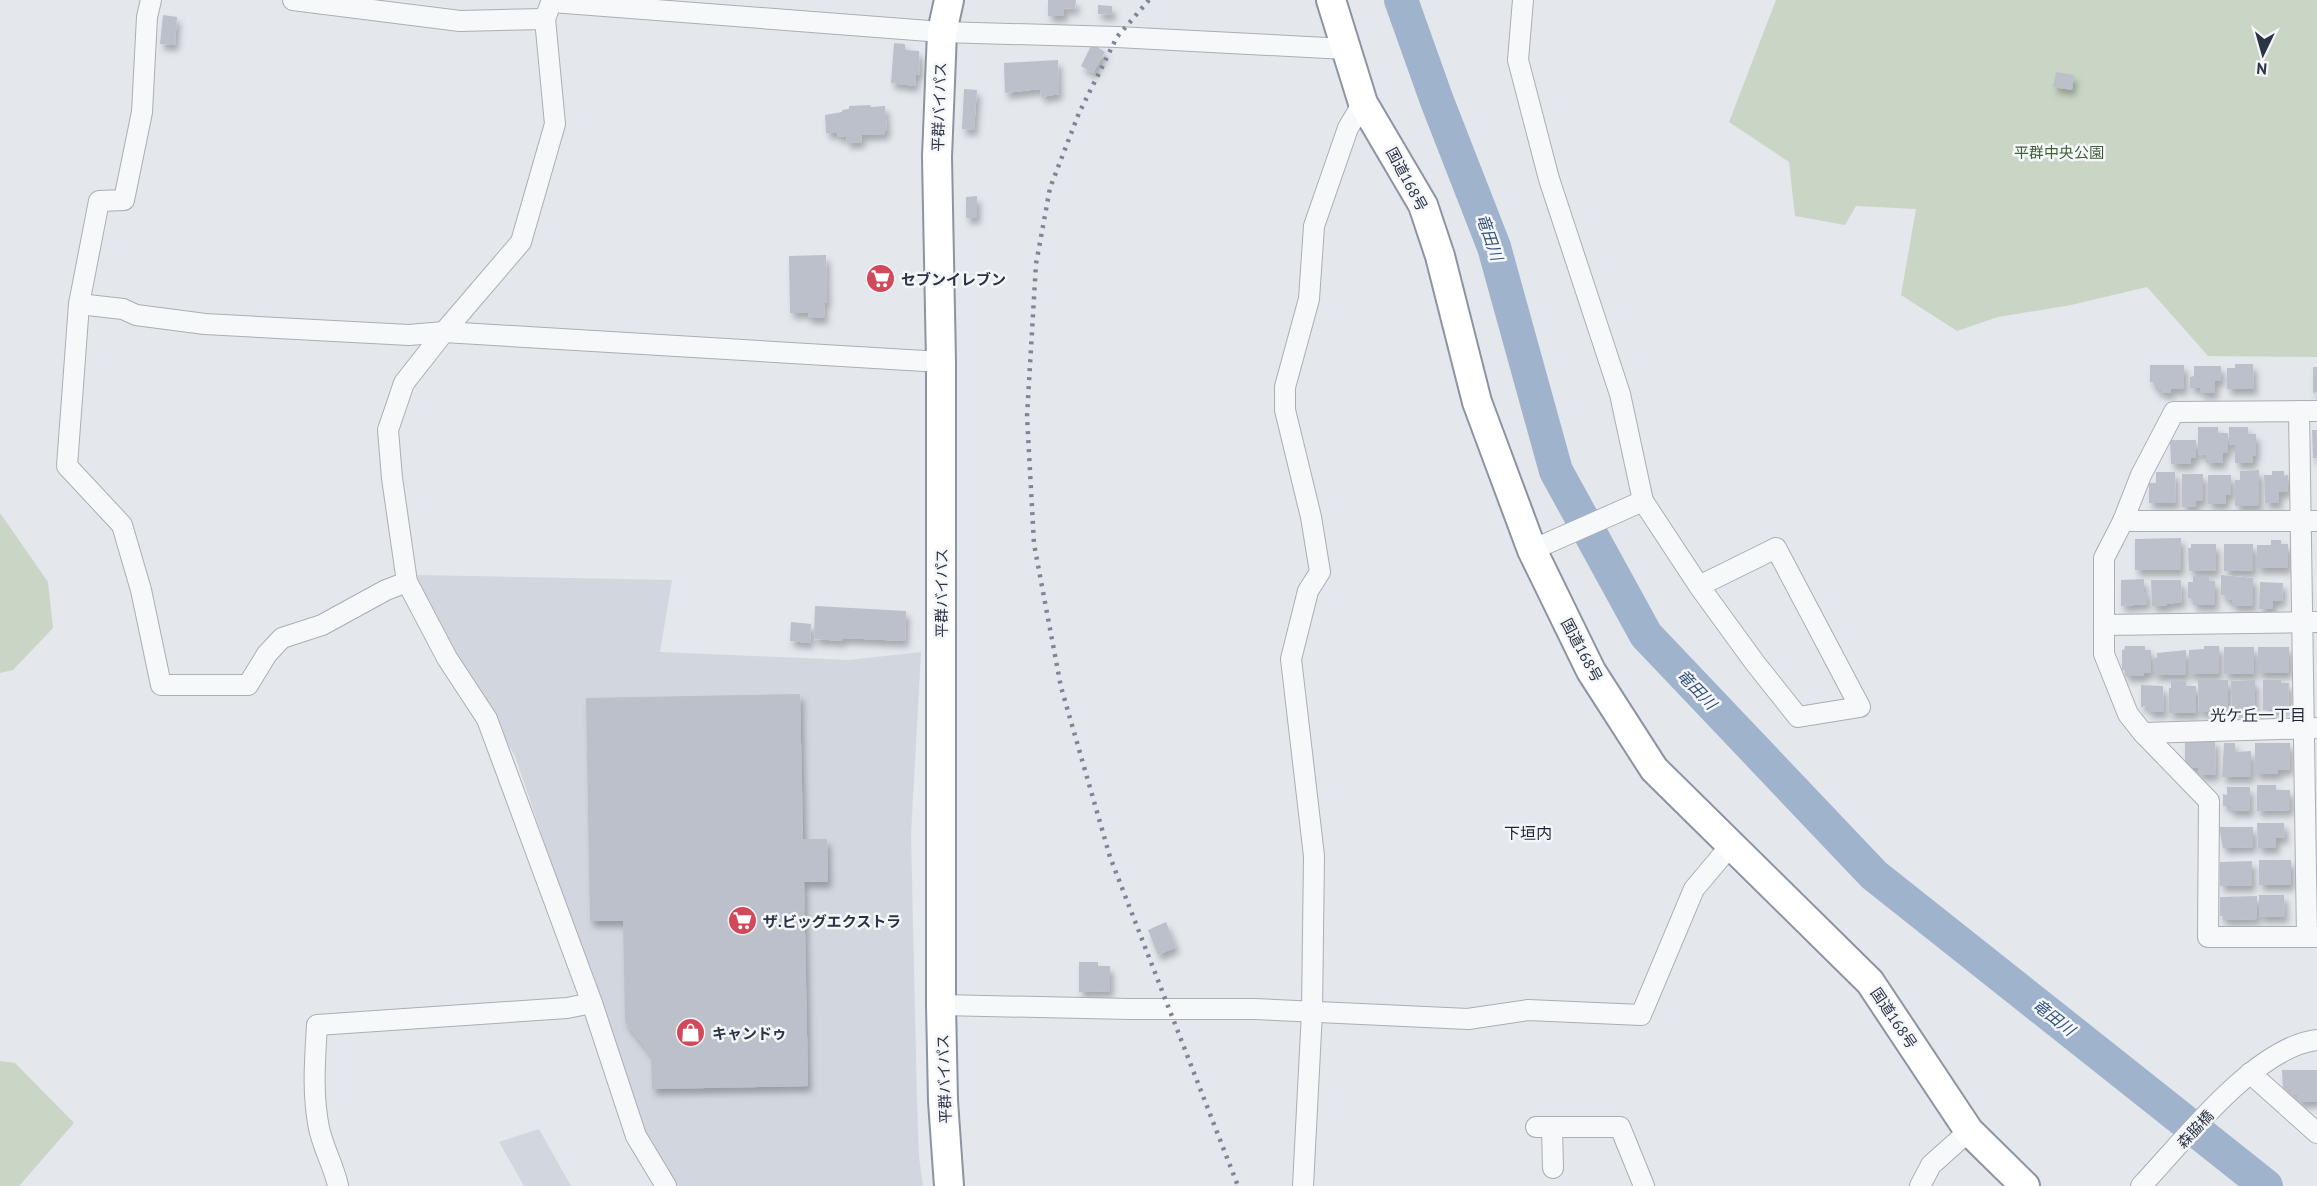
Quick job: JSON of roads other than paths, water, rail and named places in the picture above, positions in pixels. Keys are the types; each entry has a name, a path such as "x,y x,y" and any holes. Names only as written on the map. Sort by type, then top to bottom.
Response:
{"highway":[{"name":"平群バイパス","path":"949,0 942,32 937,157 941,362 941,1005 943,1101 949,1186"},
{"name":"国道168号","path":"1331,0 1363,103 1423,205 1440,256 1477,402 1532,550 1591,671 1654,769 1870,982 1969,1131 2025,1186"}],"street":[{"path":"151,0 147,17 142,112 124,200 99,201 80,304 67,466 122,525 141,590 161,685 248,686 267,654 282,638 322,625 386,590 407,582 406,580"},
{"path":"293,0 335,2 460,21 550,7 942,32 1140,38 1346,49"},
{"path":"1523,0 1518,60 1549,179 1620,394 1643,501 1699,586 1798,717 1860,707 1776,548 1699,586"},
{"path":"550,7 555,124 521,242 404,383 388,430 392,478 406,580 447,658 488,719 592,1003 636,1136 666,1186"},
{"path":"1303,1186 1312,1012 1314,856 1291,658 1308,591 1320,572 1311,517 1285,410 1285,387 1309,299 1314,226 1348,128 1363,103"},
{"path":"80,304 123,309 136,315 205,324 409,335 444,332 941,362"},
{"path":"2308,411 2312,937 2208,937 2209,801 2143,733 2128,714 2104,654 2104,558 2123,521 2141,475 2174,412 2308,411"},
{"path":"1532,550 1643,501"},
{"path":"2123,521 2309,521"},
{"path":"2104,625 2309,622"},
{"path":"2143,733 2310,728"},
{"path":"941,1005 1256,1009 1468,1018 1527,1010 1641,1015 1694,889 1731,845"},
{"path":"338,1186 334,1167 319,1128 314,1079 317,1025 567,1008 592,1003"},
{"name":"森脇橋","path":"2141,1186 2229,1091 2250,1073 2278,1054 2308,1041 2317,1040"},
{"path":"2250,1073 2317,1132"},
{"path":"1553,1168 1544,1127 1620,1127 1644,1186"},
{"path":"1920,1186 1931,1164 1969,1131"}],"waterway":[{"name":"竜田川","path":"1401,0 1437,101 1494,247 1556,471 1646,635 1874,875 2266,1186"}],"railway":[{"path":"1149,0 1117,37 1079,113 1050,188 1036,264 1027,416 1034,544 1061,687 1110,857 1238,1186"}],"place":[{"name":"セブンイレブン","path":"880,279"},
{"name":"ザ.ビッグエクストラ","path":"742,921"},
{"name":"キャンドゥ","path":"691,1033"}],"district":[{"name":"光ケ丘一丁目","path":"2258,715"},
{"name":"下垣内","path":"1528,833"}],"park label":[{"name":"平群中央公園","path":"2059,152"}]}
